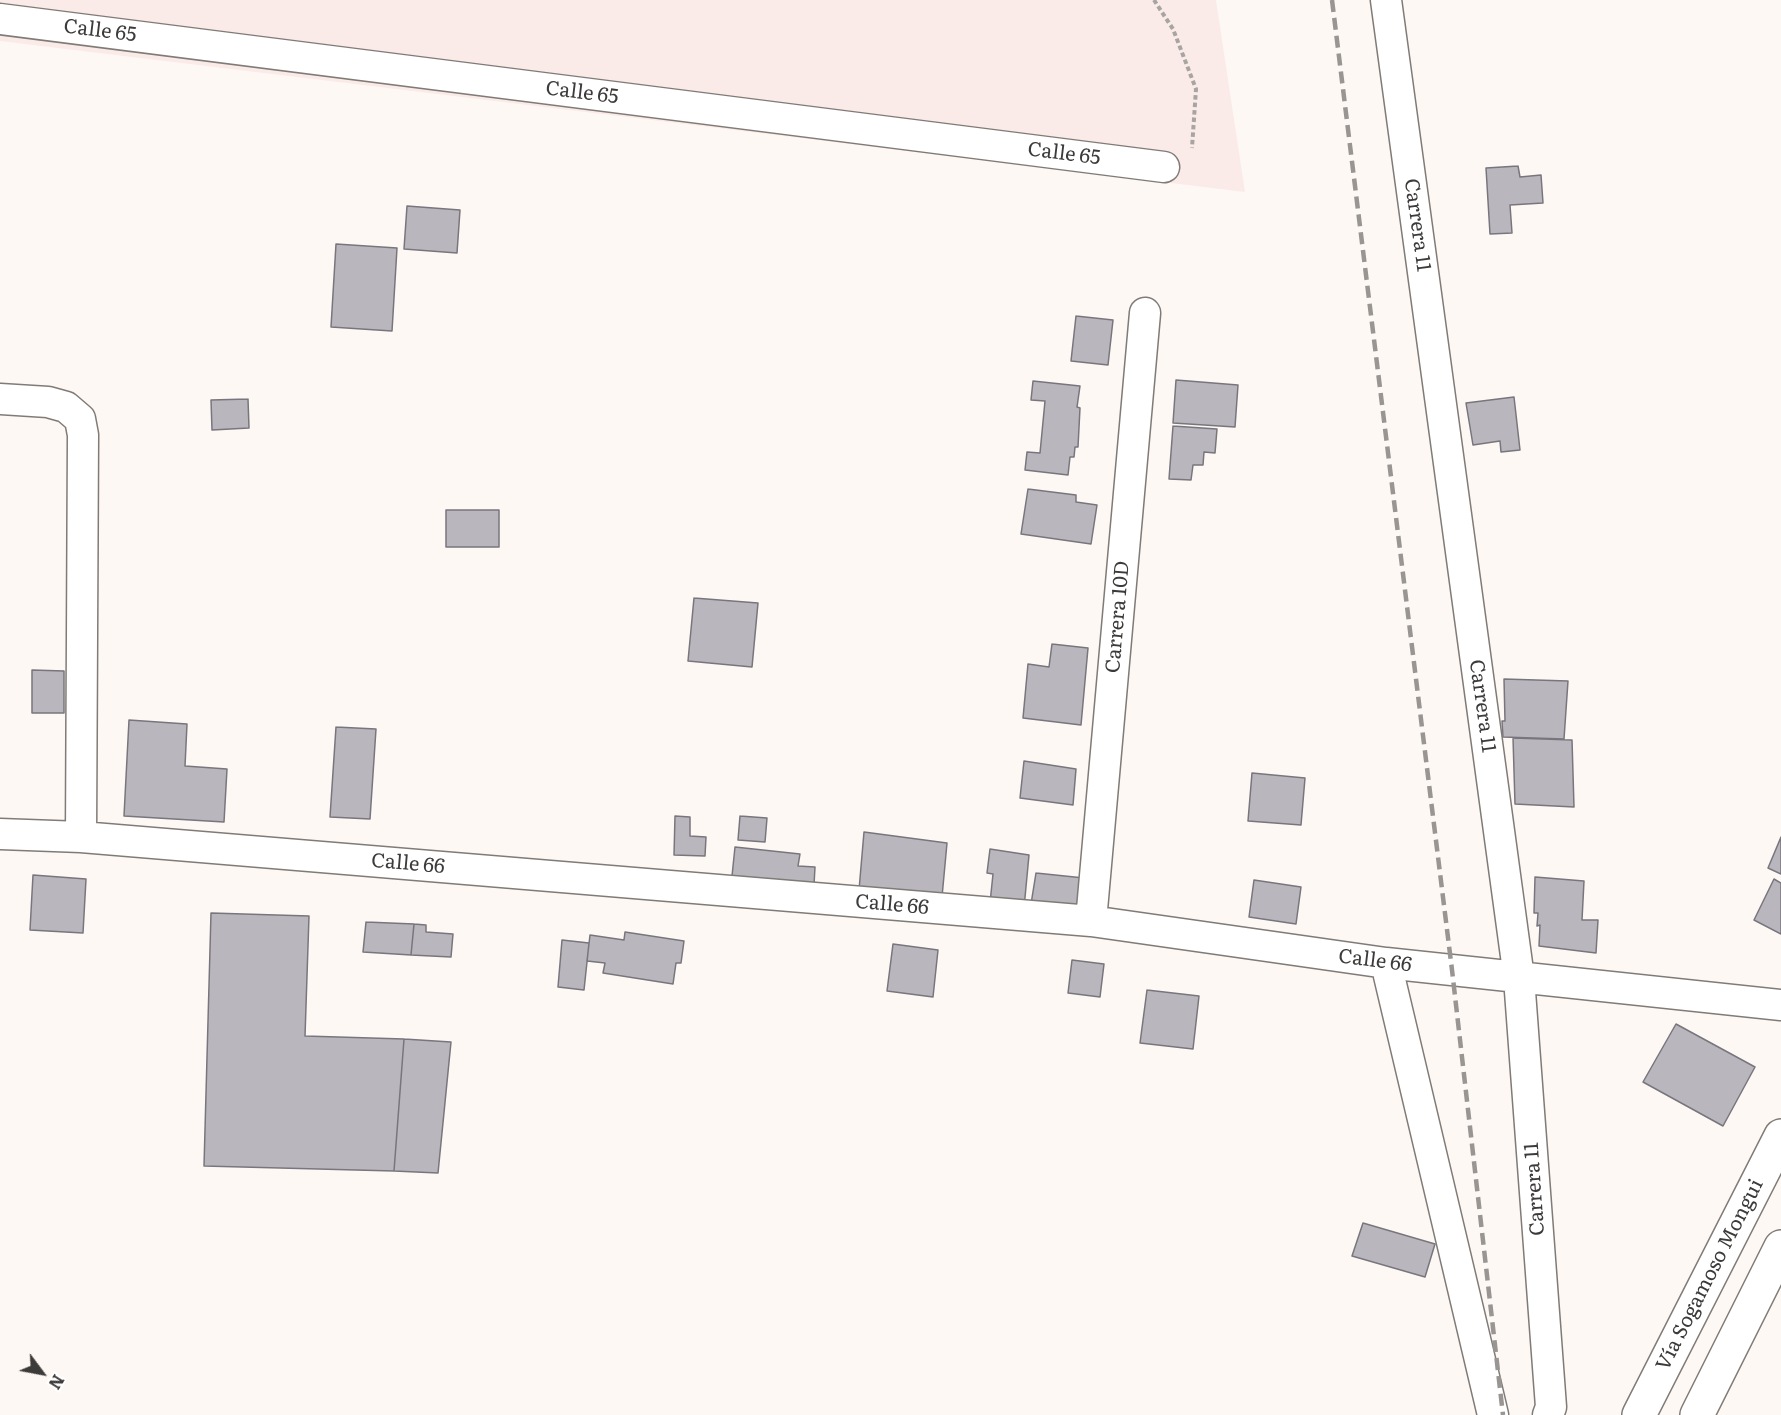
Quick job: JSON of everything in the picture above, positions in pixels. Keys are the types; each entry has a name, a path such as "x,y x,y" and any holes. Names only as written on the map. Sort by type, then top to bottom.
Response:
{"main road":[{"name":"Vía Sogamoso Mongui","path":"1639,1415 1781,1136"},
{"path":"1697,1415 1781,1247"}],"street":[{"name":"Carrera 11","path":"1386,0 1519,978 1551,1407 1548,1415"},
{"name":"Calle 65","path":"0,19 1164,167"},
{"name":"Carrera 10D","path":"1091,921 1145,313"},
{"path":"0,399 48,402 66,407 80,419 83,435 81,837"},
{"name":"Calle 66","path":"0,834 81,837 1091,921 1386,963 1781,1005"},
{"path":"1386,963 1493,1415"}],"path":[{"path":"1154,0 1173,29 1196,89 1193,147 1184,163 1164,167"}],"shaded area":[{"path":"0,0 1216,0 1245,192 0,41"}],"building":[{"path":"1518,166 1520,177 1541,175 1543,203 1510,205 1512,233 1490,234 1486,168"},
{"path":"407,206 460,210 457,253 404,249"},
{"path":"336,244 397,248 392,331 331,327"},
{"path":"1076,316 1113,320 1108,365 1071,361"},
{"path":"1176,380 1238,385 1235,427 1173,423"},
{"path":"1033,381 1080,386 1077,407 1080,408 1078,447 1075,447 1074,457 1070,457 1068,475 1025,470 1027,452 1040,453 1045,401 1031,400"},
{"path":"1514,397 1520,450 1501,452 1500,441 1473,445 1466,403"},
{"path":"248,399 249,428 212,430 211,400"},
{"path":"1173,426 1217,429 1215,453 1204,452 1203,465 1193,465 1191,480 1169,479"},
{"path":"1028,489 1076,495 1076,502 1097,505 1091,544 1021,534"},
{"path":"446,510 499,510 499,547 446,547"},
{"path":"694,598 758,603 752,667 688,661"},
{"path":"1052,644 1088,648 1081,725 1023,718 1028,664 1049,667"},
{"path":"32,670 64,671 64,713 32,713"},
{"path":"1504,679 1568,681 1564,739 1503,737"},
{"path":"129,720 187,724 185,766 227,769 224,822 124,816"},
{"path":"336,727 376,729 370,819 330,817"},
{"path":"1513,738 1572,740 1574,807 1515,804"},
{"path":"1024,761 1076,769 1073,805 1020,798"},
{"path":"1252,773 1305,778 1301,825 1248,821"},
{"path":"675,816 690,817 690,836 706,837 705,856 674,855"},
{"path":"740,816 767,818 765,842 738,840"},
{"path":"864,832 947,843 942,897 859,890"},
{"path":"1781,837 1781,874 1768,868"},
{"path":"735,847 800,854 798,866 815,867 814,885 732,876"},
{"path":"990,849 1029,855 1024,908 990,903 993,874 987,873"},
{"path":"1036,873 1084,878 1081,913 1031,904"},
{"path":"33,875 86,879 83,933 30,930"},
{"path":"1535,877 1584,881 1582,920 1598,920 1596,953 1539,946 1540,925 1537,926 1538,913 1534,913"},
{"path":"1774,879 1781,883 1781,934 1754,920"},
{"path":"1254,880 1301,887 1296,924 1249,917"},
{"path":"211,913 309,916 305,1036 404,1039 394,1171 204,1166"},
{"path":"366,922 414,924 411,955 363,952"},
{"path":"414,924 426,925 426,932 453,934 451,957 411,955"},
{"path":"625,932 684,941 681,963 676,963 673,984 603,973 605,963 587,961 590,935 624,940"},
{"path":"562,940 589,943 584,990 558,987"},
{"path":"893,944 938,950 933,997 887,991"},
{"path":"1072,960 1104,964 1100,997 1068,993"},
{"path":"1147,990 1199,996 1193,1049 1140,1043"},
{"path":"1676,1024 1755,1067 1723,1126 1643,1082"},
{"path":"404,1039 451,1042 438,1173 394,1171"},
{"path":"1363,1223 1435,1244 1425,1277 1352,1256"}],"railway":[{"path":"1332,0 1452,970 1503,1415"}]}
